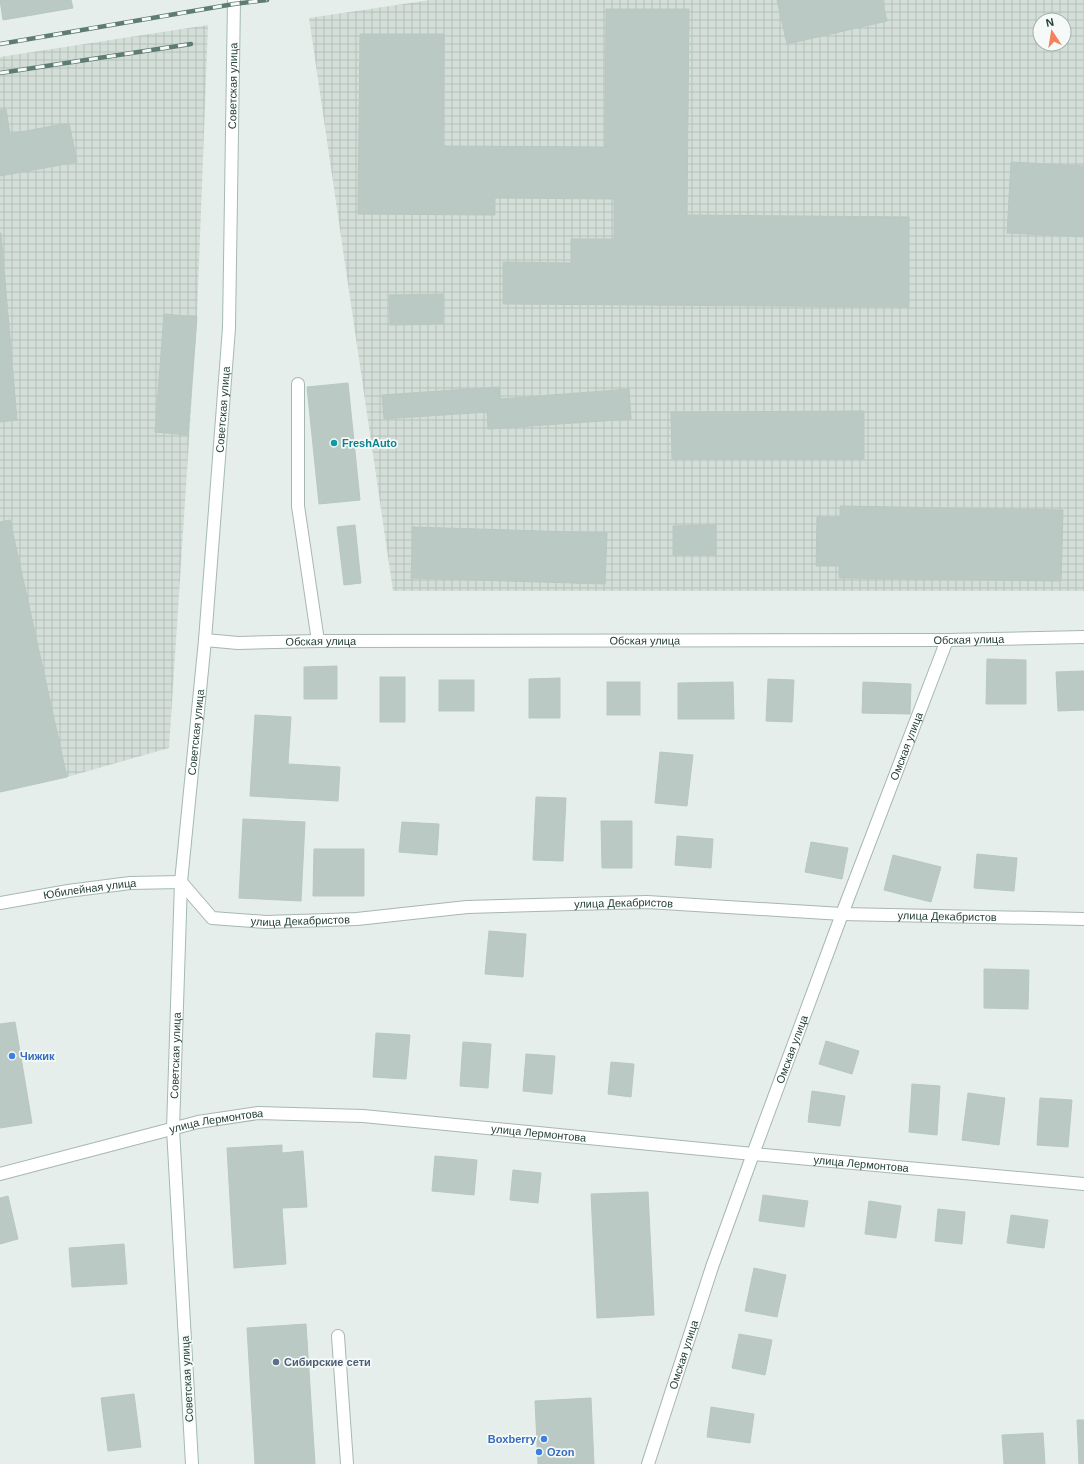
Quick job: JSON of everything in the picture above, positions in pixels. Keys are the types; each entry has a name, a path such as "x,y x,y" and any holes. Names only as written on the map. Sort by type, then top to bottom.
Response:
{"street":[{"name":"Советская улица","path":"192,1464 173,1129 181,882 205,640 229,328 234,0"},
{"path":"298,384 298,506 318,641"},
{"name":"Обская улица","path":"205,640 238,643 318,641 947,640 1084,637"},
{"name":"Омская улица","path":"648,1464 712,1267 753,1154 842,914 947,640"},
{"name":"улица Декабристов","path":"181,882 212,918 266,922 357,919 467,907 647,902 842,914 1084,919"},
{"name":"Юбилейная улица","path":"0,903 68,891 130,883 181,882"},
{"name":"улица Лермонтова","path":"0,1174 198,1122 258,1113 363,1116 753,1154 1084,1184"},
{"path":"338,1336 347,1464"}],"shaded area":[{"path":"430,0 1084,0 1084,591 393,591 309,18"},
{"path":"208,25 197,317 169,748 67,777 0,792 0,57"}],"building":[{"path":"0,0 71,0 73,8 3,20"},
{"path":"777,0 882,0 887,21 787,44"},
{"path":"606,9 689,9 687,215 909,217 909,307 503,304 503,262 571,263 571,239 614,239 614,199 495,198 495,215 358,214 360,34 444,34 443,146 605,147"},
{"path":"6,109 10,134 69,123 77,162 0,176 0,110"},
{"path":"1011,162 1084,166 1084,237 1007,233"},
{"path":"0,233 17,420 0,422"},
{"path":"443,294 443,324 390,325 389,295"},
{"path":"164,314 197,317 188,435 155,432"},
{"name":"FreshAuto","path":"348,383 360,500 319,504 307,387"},
{"path":"499,387 500,399 629,389 631,419 488,429 487,412 384,419 382,395"},
{"path":"864,411 864,459 672,459 671,412"},
{"path":"840,506 1063,510 1061,581 839,578 839,566 816,566 817,517 840,517"},
{"path":"10,520 67,777 0,792 0,522"},
{"path":"355,525 361,583 344,585 337,527"},
{"path":"716,525 716,555 673,555 673,526"},
{"path":"413,527 607,533 605,584 411,578"},
{"path":"987,659 1026,660 1026,704 986,704"},
{"path":"337,666 337,699 304,699 304,667"},
{"path":"1084,671 1084,710 1058,711 1056,672"},
{"path":"380,677 405,677 405,722 380,722"},
{"path":"560,678 560,718 529,718 529,679"},
{"path":"768,679 794,680 792,722 766,721"},
{"path":"439,680 474,680 474,711 439,711"},
{"path":"607,682 640,682 640,715 607,715"},
{"path":"733,682 734,719 678,719 678,683"},
{"path":"863,682 911,684 910,714 862,713"},
{"path":"255,715 291,717 288,764 340,767 338,801 250,796"},
{"path":"660,752 693,755 687,806 655,803"},
{"path":"536,797 566,798 563,861 533,860"},
{"path":"243,819 305,822 301,901 239,898"},
{"path":"601,821 632,821 632,868 602,868"},
{"path":"402,822 439,824 437,855 399,852"},
{"path":"677,836 713,839 711,868 675,865"},
{"path":"811,842 848,848 842,879 805,872"},
{"path":"314,849 364,849 364,896 313,896"},
{"path":"977,854 1017,858 1014,891 974,888"},
{"path":"893,855 941,867 931,902 884,890"},
{"path":"489,931 526,934 523,977 485,974"},
{"path":"984,969 1029,970 1028,1009 984,1008"},
{"path":"15,1022 32,1123 0,1128 0,1024"},
{"path":"376,1033 410,1035 406,1079 373,1077"},
{"path":"826,1041 859,1051 852,1074 819,1064"},
{"path":"463,1042 491,1044 488,1088 460,1086"},
{"path":"526,1054 555,1056 552,1094 523,1091"},
{"path":"611,1062 634,1064 631,1097 608,1094"},
{"path":"912,1084 940,1086 937,1135 909,1132"},
{"path":"812,1091 845,1096 840,1126 808,1122"},
{"path":"968,1093 1005,1098 999,1145 962,1140"},
{"path":"1040,1098 1072,1100 1068,1147 1037,1145"},
{"path":"282,1145 282,1153 303,1151 307,1207 282,1208 286,1264 234,1268 227,1148"},
{"path":"435,1156 477,1160 474,1195 432,1191"},
{"path":"513,1170 541,1173 538,1203 510,1200"},
{"path":"648,1192 654,1315 597,1318 591,1194"},
{"path":"763,1195 808,1201 804,1227 759,1221"},
{"path":"8,1196 18,1239 0,1244 0,1198"},
{"path":"869,1201 901,1206 896,1238 865,1234"},
{"path":"938,1209 965,1212 962,1244 935,1241"},
{"path":"1011,1215 1048,1220 1044,1248 1007,1243"},
{"path":"124,1244 127,1284 72,1287 69,1248"},
{"path":"754,1268 786,1275 777,1317 745,1311"},
{"path":"306,1324 315,1464 255,1464 247,1328"},
{"path":"739,1334 772,1340 765,1375 732,1368"},
{"path":"134,1394 141,1447 108,1451 101,1398"},
{"path":"591,1398 594,1464 538,1464 535,1401"},
{"path":"711,1407 754,1414 750,1443 707,1437"},
{"path":"1077,1420 1084,1420 1084,1464 1079,1464"},
{"path":"1043,1433 1045,1464 1004,1464 1002,1435"}],"railway":[{"path":"0,44 234,4 267,0"},
{"path":"0,73 191,44"}],"place":[{"name":"FreshAuto","path":"334,443"},
{"name":"Чижик","path":"12,1056"},
{"name":"Сибирские сети","path":"276,1362"},
{"name":"Boxberry","path":"544,1439"},
{"name":"Ozon","path":"539,1452"}]}
